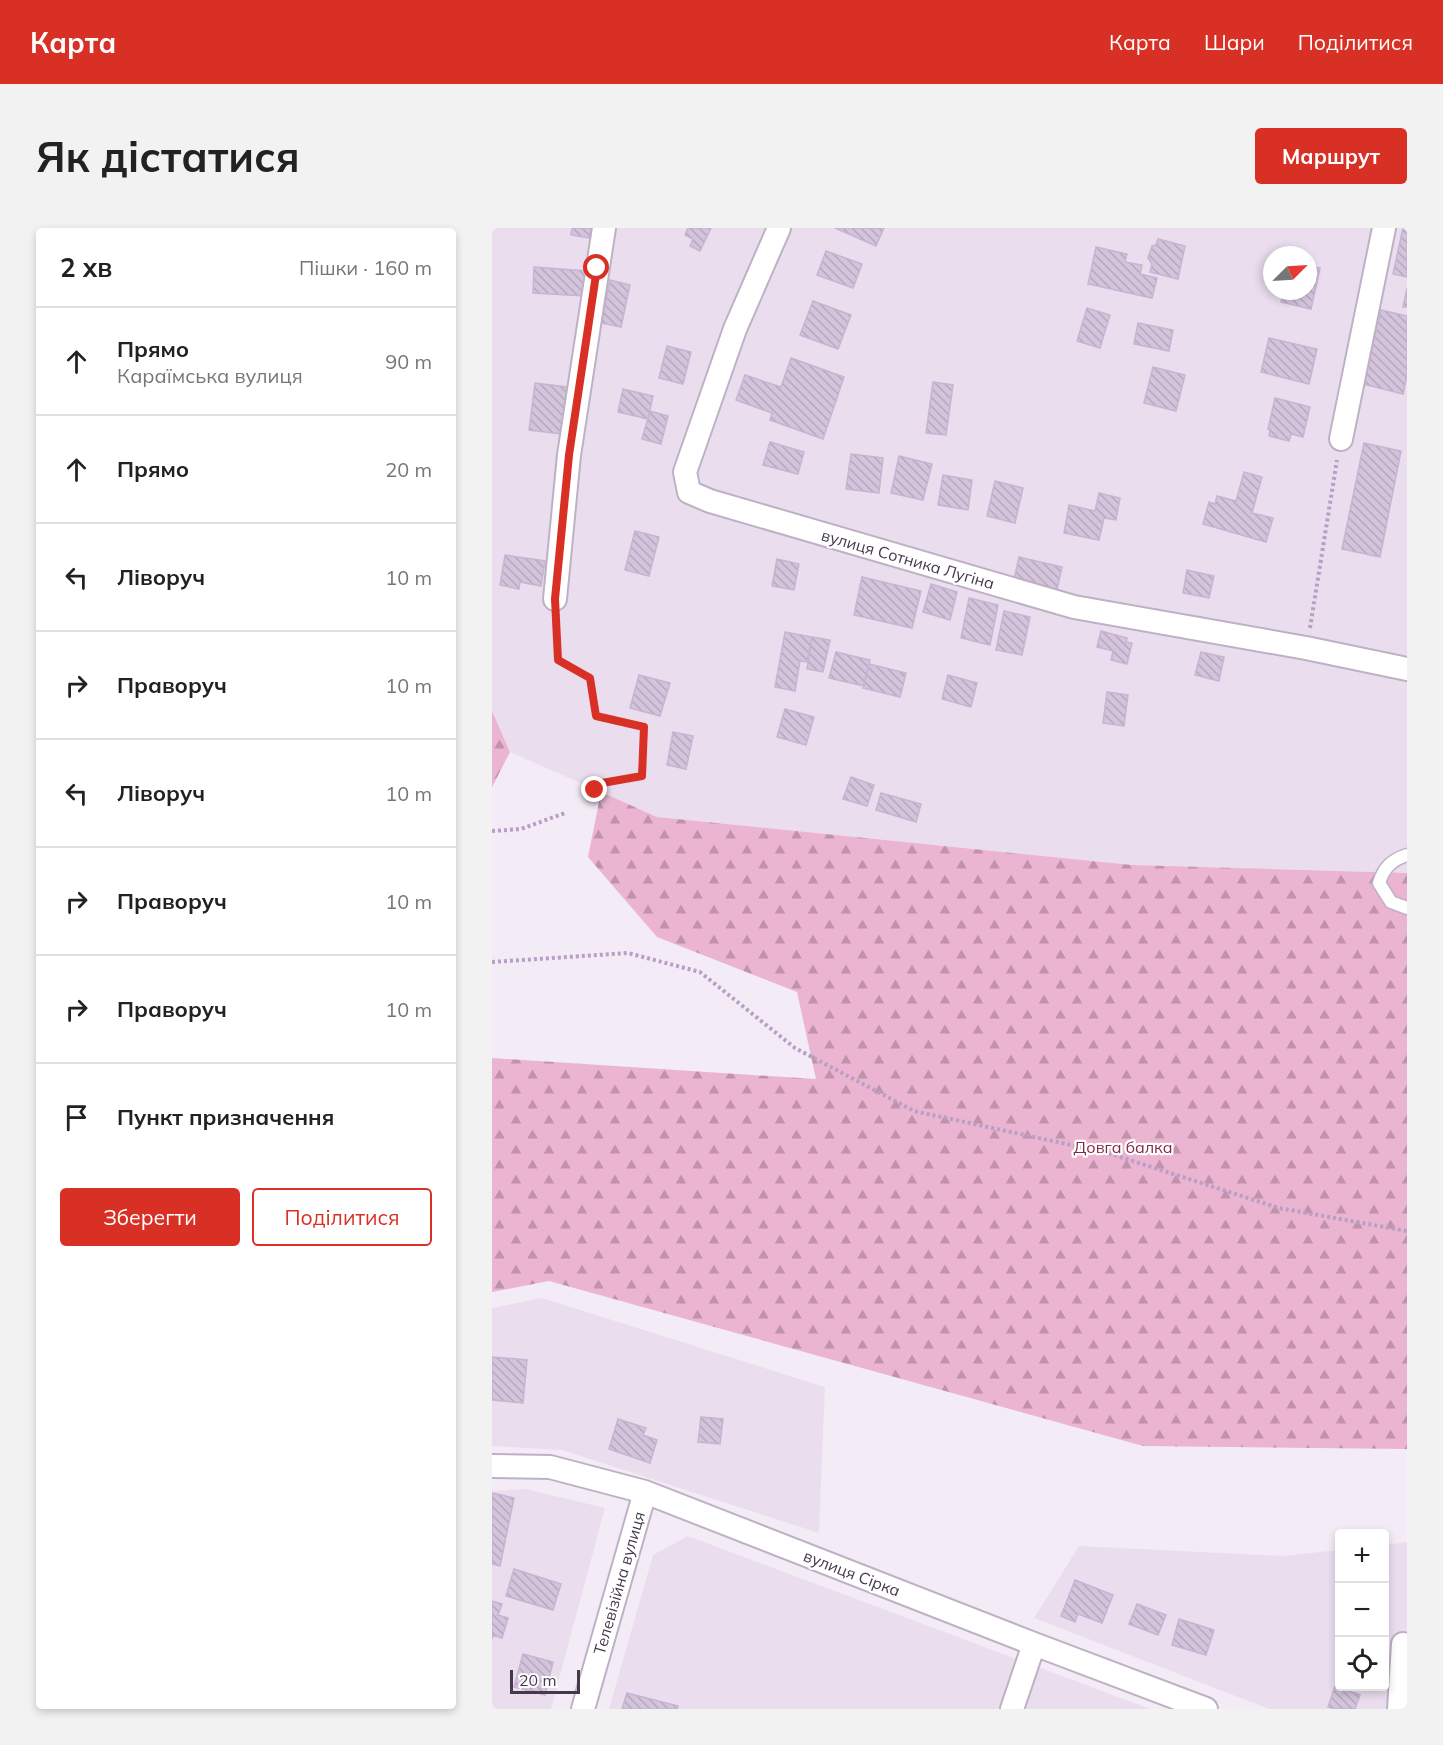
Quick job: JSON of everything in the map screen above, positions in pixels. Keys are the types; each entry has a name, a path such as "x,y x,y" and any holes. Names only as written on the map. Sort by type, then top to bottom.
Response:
{"street":[{"path":"555,599 569,455 604,228"},
{"name":"вулиця Сотника Лугіна","path":"779,228 735,329 685,472 689,492 710,501 1074,607 1306,648 1407,669"},
{"path":"1341,439 1384,228"},
{"name":"вулиця Сірка","path":"492,1466 550,1467 645,1492 1206,1709"},
{"name":"Телевізійна вулиця","path":"583,1709 645,1492"},
{"path":"1012,1709 1034,1644"},
{"path":"1399,1709 1405,1644"}],"lane":[{"path":"1407,855 1388,864 1380,883 1391,902 1407,908"}],"path":[{"path":"1306,648 1341,439"},
{"path":"555,599 558,660 590,678 596,716 644,727 642,776 602,783 595,790"},
{"path":"492,831 521,829 565,813"},
{"path":"492,962 628,953 700,972 795,1048 914,1111 1108,1153 1279,1208 1407,1231"}],"shaded area":[{"path":"492,228 1407,228 1407,873 1132,865 657,817 510,752 492,711"},
{"path":"542,1298 825,1387 819,1533 562,1450 492,1446 492,1308"},
{"path":"526,1489 605,1508 551,1709 492,1709 492,1491"},
{"path":"688,1536 1150,1709 609,1709 653,1555"},
{"path":"1407,1542 1407,1709 1269,1709 1034,1618 1079,1546 1283,1556 1335,1550 1335,1691 1389,1691 1389,1544"}],"green space":[{"path":"492,711 510,752 492,787"},
{"name":"Довга балка","path":"601,792 657,817 1132,865 1407,873 1407,1449 1143,1446 549,1281 492,1292 492,1058 816,1079 797,992 657,937 588,857"}],"building":[{"path":"572,228 591,228 589,238 571,235"},
{"path":"688,228 711,228 700,251 690,246 693,239 685,235"},
{"path":"835,228 884,228 876,246"},
{"path":"1403,228 1407,228 1407,277 1393,274"},
{"path":"1158,239 1185,246 1178,279 1150,272 1152,264 1148,258 1152,246 1156,245"},
{"path":"1096,247 1127,254 1125,262 1142,265 1140,274 1157,278 1152,298 1088,284"},
{"path":"826,251 862,264 853,288 817,275"},
{"path":"534,267 587,271 585,296 533,293"},
{"path":"610,280 630,285 621,327 601,323"},
{"path":"1407,288 1407,307 1403,307"},
{"path":"1282,300 1313,300 1311,309 1281,302"},
{"path":"813,301 851,315 838,349 800,335"},
{"path":"1087,308 1110,315 1100,348 1077,341"},
{"path":"1381,310 1407,316 1407,375 1403,394 1363,384"},
{"path":"1138,323 1173,330 1169,351 1134,344"},
{"path":"1269,338 1317,349 1309,384 1261,372"},
{"path":"667,346 691,352 683,384 659,378"},
{"path":"791,358 844,377 823,439 770,420 772,413 736,400 745,375 781,387"},
{"path":"1153,367 1185,375 1176,411 1144,403"},
{"path":"933,382 953,385 946,435 926,433"},
{"path":"535,383 575,388 570,435 529,430"},
{"path":"623,389 653,396 648,419 618,412"},
{"path":"1275,398 1310,407 1303,437 1291,434 1289,441 1269,436 1270,430 1268,429"},
{"path":"650,411 668,416 661,444 642,439"},
{"path":"770,442 804,452 798,474 763,465"},
{"path":"1364,443 1401,451 1380,557 1342,549"},
{"path":"851,454 883,458 879,493 846,489"},
{"path":"899,456 932,464 923,500 891,493"},
{"path":"1244,472 1262,477 1252,513 1273,518 1266,542 1203,524 1209,502 1215,504 1217,496 1236,501"},
{"path":"943,475 972,480 968,510 938,505"},
{"path":"995,481 1023,488 1015,523 987,516"},
{"path":"1099,493 1120,498 1116,520 1104,518 1099,540 1064,533 1069,505 1095,511"},
{"path":"635,531 659,537 649,576 625,570"},
{"path":"505,555 545,561 541,586 520,582 519,589 500,585"},
{"path":"1019,557 1062,567 1056,594 1013,584"},
{"path":"777,559 799,564 794,590 772,586"},
{"path":"1187,570 1214,576 1209,598 1183,593"},
{"path":"862,577 921,591 912,628 854,615"},
{"path":"931,584 957,592 950,620 923,612"},
{"path":"969,598 998,605 990,645 961,638"},
{"path":"1004,611 1030,617 1022,655 996,650"},
{"path":"1101,631 1127,638 1126,642 1132,643 1127,664 1111,660 1113,651 1097,647"},
{"path":"785,632 812,637 807,662 800,661 795,691 775,687"},
{"path":"812,637 830,640 823,672 807,669"},
{"path":"836,652 870,660 864,686 829,678"},
{"path":"1201,652 1224,657 1219,681 1195,675"},
{"path":"869,664 906,673 900,697 863,688"},
{"path":"639,675 670,683 660,716 630,708"},
{"path":"948,675 977,683 971,707 942,699"},
{"path":"1107,692 1128,695 1124,726 1103,723"},
{"path":"785,709 814,717 806,745 777,737"},
{"path":"673,732 693,736 686,769 667,765"},
{"path":"851,777 874,785 867,806 843,799"},
{"path":"881,793 921,804 916,822 876,810"},
{"path":"492,1357 527,1360 523,1403 492,1400"},
{"path":"701,1417 723,1419 720,1444 698,1442"},
{"path":"618,1419 646,1428 643,1435 657,1440 650,1463 609,1449"},
{"path":"492,1493 514,1498 500,1566 492,1564"},
{"path":"514,1569 561,1584 553,1610 506,1596"},
{"path":"1075,1580 1113,1595 1102,1623 1078,1614 1075,1622 1061,1616"},
{"path":"492,1601 502,1604 498,1615 508,1618 502,1638 493,1635 492,1639"},
{"path":"1137,1604 1166,1615 1158,1635 1129,1624"},
{"path":"1179,1619 1214,1630 1206,1655 1172,1645"},
{"path":"523,1654 553,1662 545,1695 514,1687"},
{"path":"1335,1686 1335,1691 1349,1691 1360,1695 1355,1709 1328,1707"},
{"path":"627,1693 678,1706 677,1709 622,1709"}],"route":[{"path":"595,790 602,783 642,776 644,727 596,716 590,678 558,660 555,599 569,455 597,268"}]}
